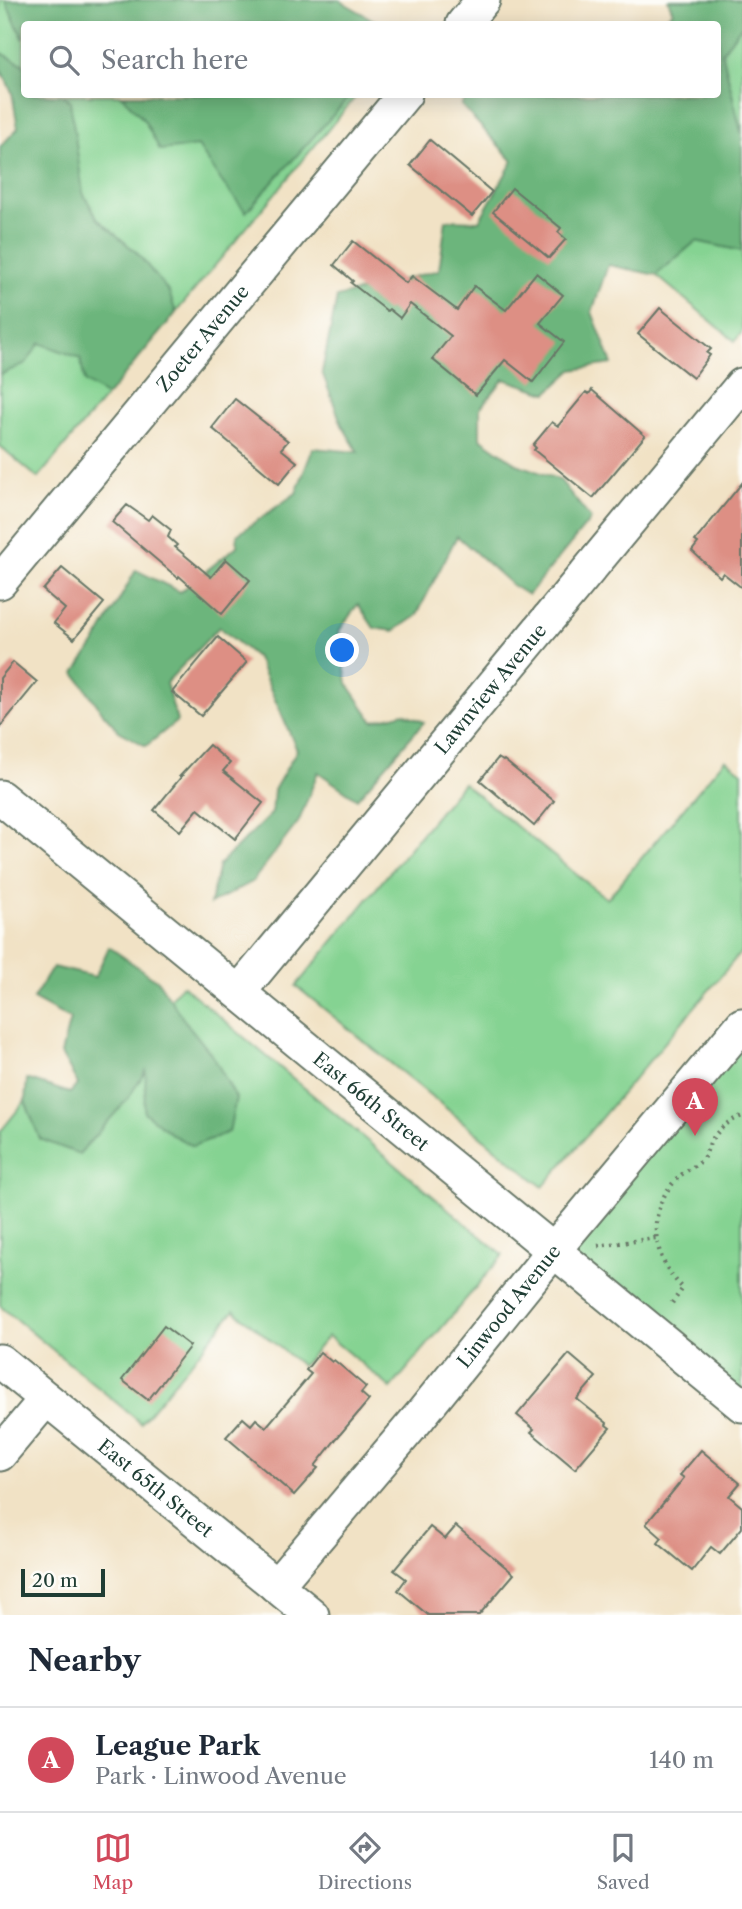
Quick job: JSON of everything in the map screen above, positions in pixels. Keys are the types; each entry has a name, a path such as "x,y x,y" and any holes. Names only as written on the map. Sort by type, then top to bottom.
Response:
{"street":[{"path":"466,21 483,0"},
{"name":"Zoeter Avenue","path":"0,582 402,98"},
{"name":"Lawnview Avenue","path":"239,992 742,385"},
{"name":"East 66th Street","path":"0,797 742,1405"},
{"name":"Linwood Avenue","path":"276,1586 420,1416 742,1025"},
{"name":"East 65th Street","path":"0,1361 312,1615"},
{"path":"0,1454 46,1399"}],"path":[{"path":"672,1303 683,1288 676,1282 658,1253 656,1220 661,1202 673,1182 699,1162 720,1128 742,1116"},
{"path":"594,1247 656,1238"}],"green space":[{"path":"0,0 134,0 38,21 21,21 21,90 0,73"},
{"path":"5,0 339,0 375,21 21,21 21,35"},
{"path":"668,0 742,0 742,25 722,52 742,136 742,251 696,241 656,275 608,265 592,312 612,364 572,370 547,393 504,379 480,408 480,438 517,464 560,480 591,519 528,595 512,585 457,536 416,616 394,631 374,628 358,604 339,631 347,683 373,721 404,713 424,722 357,799 318,772 299,821 252,882 210,904 219,865 272,813 274,790 297,750 257,658 219,627 166,683 177,721 146,746 119,731 75,673 136,570 180,592 237,546 237,535 296,493 313,448 358,452 342,425 322,372 337,297 439,270 446,220 479,221 513,161 461,105 467,98 721,98 721,21 662,21 673,12"},
{"path":"742,25 742,136 722,52"},
{"path":"0,52 21,63 21,98 66,98 70,101 83,193 98,219 137,253 169,292 176,313 107,396 85,382 80,358 40,343 26,363 0,375 0,147 18,128 12,92 0,68"},
{"path":"26,98 355,98 38,478 0,446 0,257"},
{"path":"124,98 348,98 246,212 198,146 160,150 144,120"},
{"path":"696,241 742,251 742,332 735,341 656,275"},
{"path":"725,759 742,772 742,951 543,1187 296,986 463,783 607,899"},
{"path":"109,947 158,981 213,1056 236,1098 229,1132 193,1146 174,1136 144,1112 146,1071 126,1101 79,1154 40,1139 25,1101 27,1079 70,1093 78,1084 61,1054 70,1019 33,999 53,967 95,977"},
{"path":"182,985 503,1255 391,1388 328,1336 302,1366 234,1310 141,1423 0,1306 0,1132 25,1101 60,1129"},
{"path":"742,1022 742,1405 554,1250"}],"building":[{"path":"430,140 492,192 472,216 410,165"},
{"path":"512,188 561,228 558,232 566,239 549,258 493,212"},
{"path":"353,241 406,283 412,276 457,310 474,286 506,310 536,273 563,295 540,323 564,342 533,382 505,360 476,395 432,359 451,336 410,304 400,318 389,309 387,311 351,283 353,281 334,265"},
{"path":"660,308 711,349 707,353 710,355 693,378 638,334"},
{"path":"592,390 645,436 593,498 534,450 536,448 533,445 552,422 558,426 586,392 589,394"},
{"path":"235,399 288,441 281,449 297,462 279,484 212,428"},
{"path":"742,483 742,588 723,573 720,577 692,551 698,543 695,541"},
{"path":"127,505 148,520 152,515 171,530 168,537 177,545 175,547 211,577 226,559 250,580 222,614 112,522"},
{"path":"62,568 104,603 74,639 54,623 65,609 43,590"},
{"path":"218,637 247,662 201,716 172,692"},
{"path":"13,662 37,682 0,727 0,678"},
{"path":"209,745 230,763 223,771 263,803 235,839 198,809 180,831 154,810 180,776"},
{"path":"498,758 554,801 534,826 480,780"},
{"path":"164,1326 190,1346 148,1400 122,1380"},
{"path":"320,1352 332,1362 334,1360 366,1387 361,1393 369,1400 315,1466 318,1468 294,1495 226,1437 243,1418 251,1425 256,1419 266,1427 311,1374 306,1370"},
{"path":"569,1354 596,1377 577,1399 610,1428 575,1469 531,1432 534,1429 517,1415"},
{"path":"701,1450 740,1483 729,1496 742,1507 742,1528 720,1554 711,1547 692,1571 658,1543 662,1538 646,1524 684,1478 680,1475"},
{"path":"456,1526 514,1574 479,1615 428,1615 398,1590 406,1579 394,1570 430,1527 445,1539"}],"place":[{"name":"League Park","path":"695,1136"}]}
